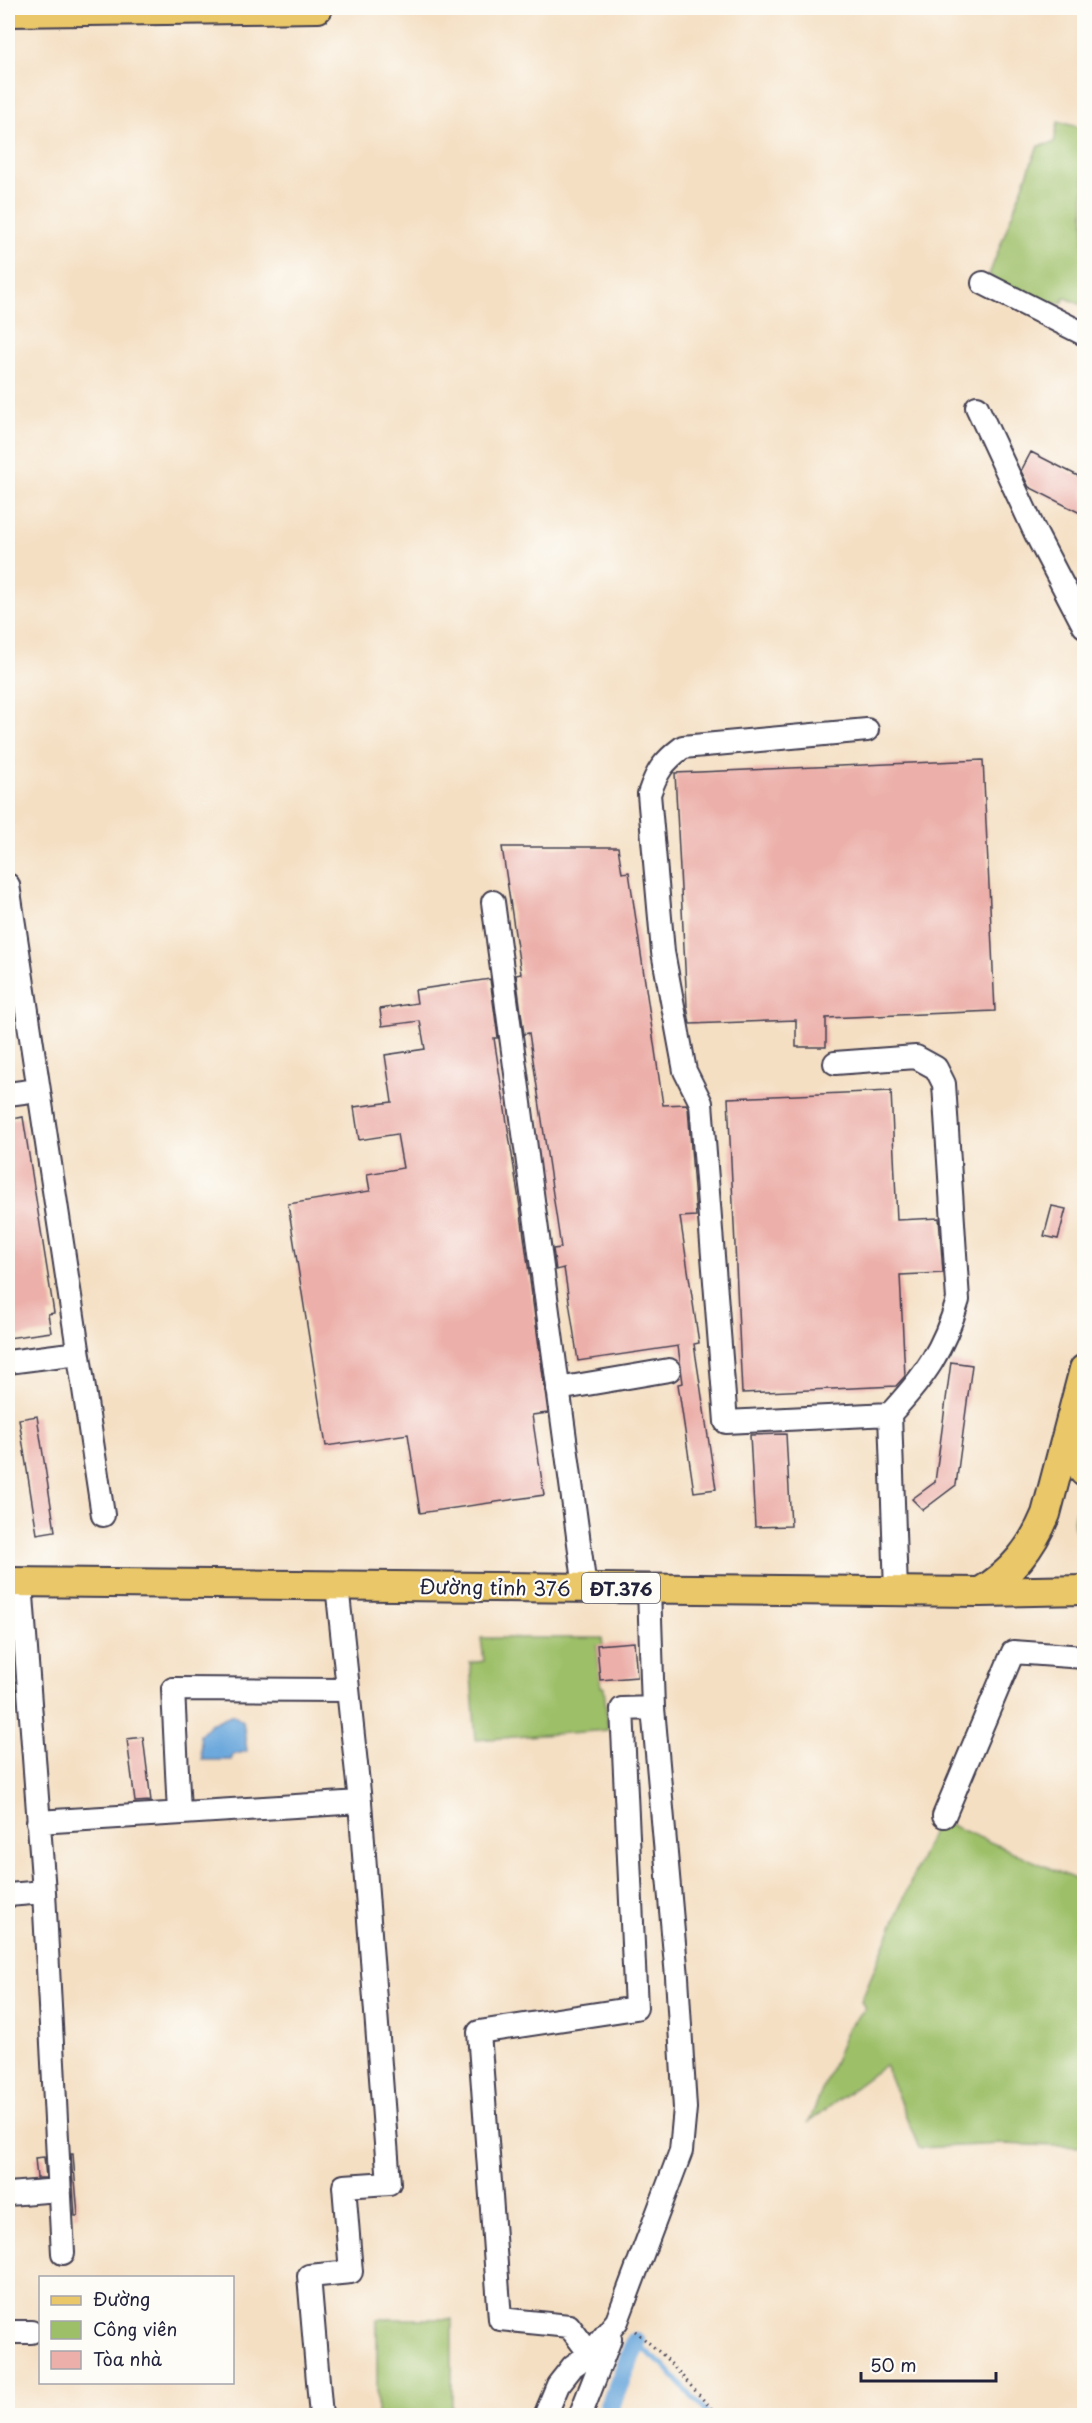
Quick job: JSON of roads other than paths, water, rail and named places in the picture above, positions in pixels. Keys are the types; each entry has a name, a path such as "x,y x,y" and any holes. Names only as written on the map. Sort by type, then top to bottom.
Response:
{"main road":[{"path":"8,12 318,8"},
{"path":"980,1592 1001,1580 1030,1546 1039,1531 1078,1419 1084,1369"},
{"path":"1078,1419 1084,1472"},
{"name":"Đường tỉnh 376","path":"14,1582 980,1592 1084,1590"}],"street":[{"path":"983,283 1084,334"},
{"path":"977,407 1036,534 1084,626"},
{"path":"867,730 683,747 665,760 656,774 649,794 663,952 685,1071 701,1103 726,1422 890,1414"},
{"path":"8,885 103,1515"},
{"path":"493,902 585,1588"},
{"path":"834,1063 916,1057 936,1068 944,1083 958,1300 950,1326 933,1362 921,1380 890,1414 896,1591"},
{"path":"8,1094 38,1090"},
{"path":"8,1362 78,1353"},
{"path":"558,1389 669,1370"},
{"path":"14,1582 44,1892 63,2253"},
{"path":"321,2415 309,2276 351,2272 344,2186 389,2183 360,1802 337,1586"},
{"path":"580,2415 625,2326 681,2151 685,2108 677,1977 652,1708 649,1589"},
{"path":"944,1816 1013,1652 1084,1657"},
{"path":"179,1813 173,1689 348,1690"},
{"path":"590,2355 569,2326 500,2319 479,2032 636,2008 622,1709 652,1708"},
{"path":"38,1822 360,1802"},
{"path":"8,1894 44,1892"},
{"path":"8,2194 59,2190"},
{"path":"545,2415 558,2385 573,2366 625,2326"},
{"path":"8,2332 32,2332"}],"water":[{"path":"233,1714 243,1721 247,1751 233,1755 231,1760 202,1760 200,1735 210,1724"}],"waterway":[{"path":"630,2337 668,2370 709,2416"},
{"path":"606,2416 636,2342"}]}
